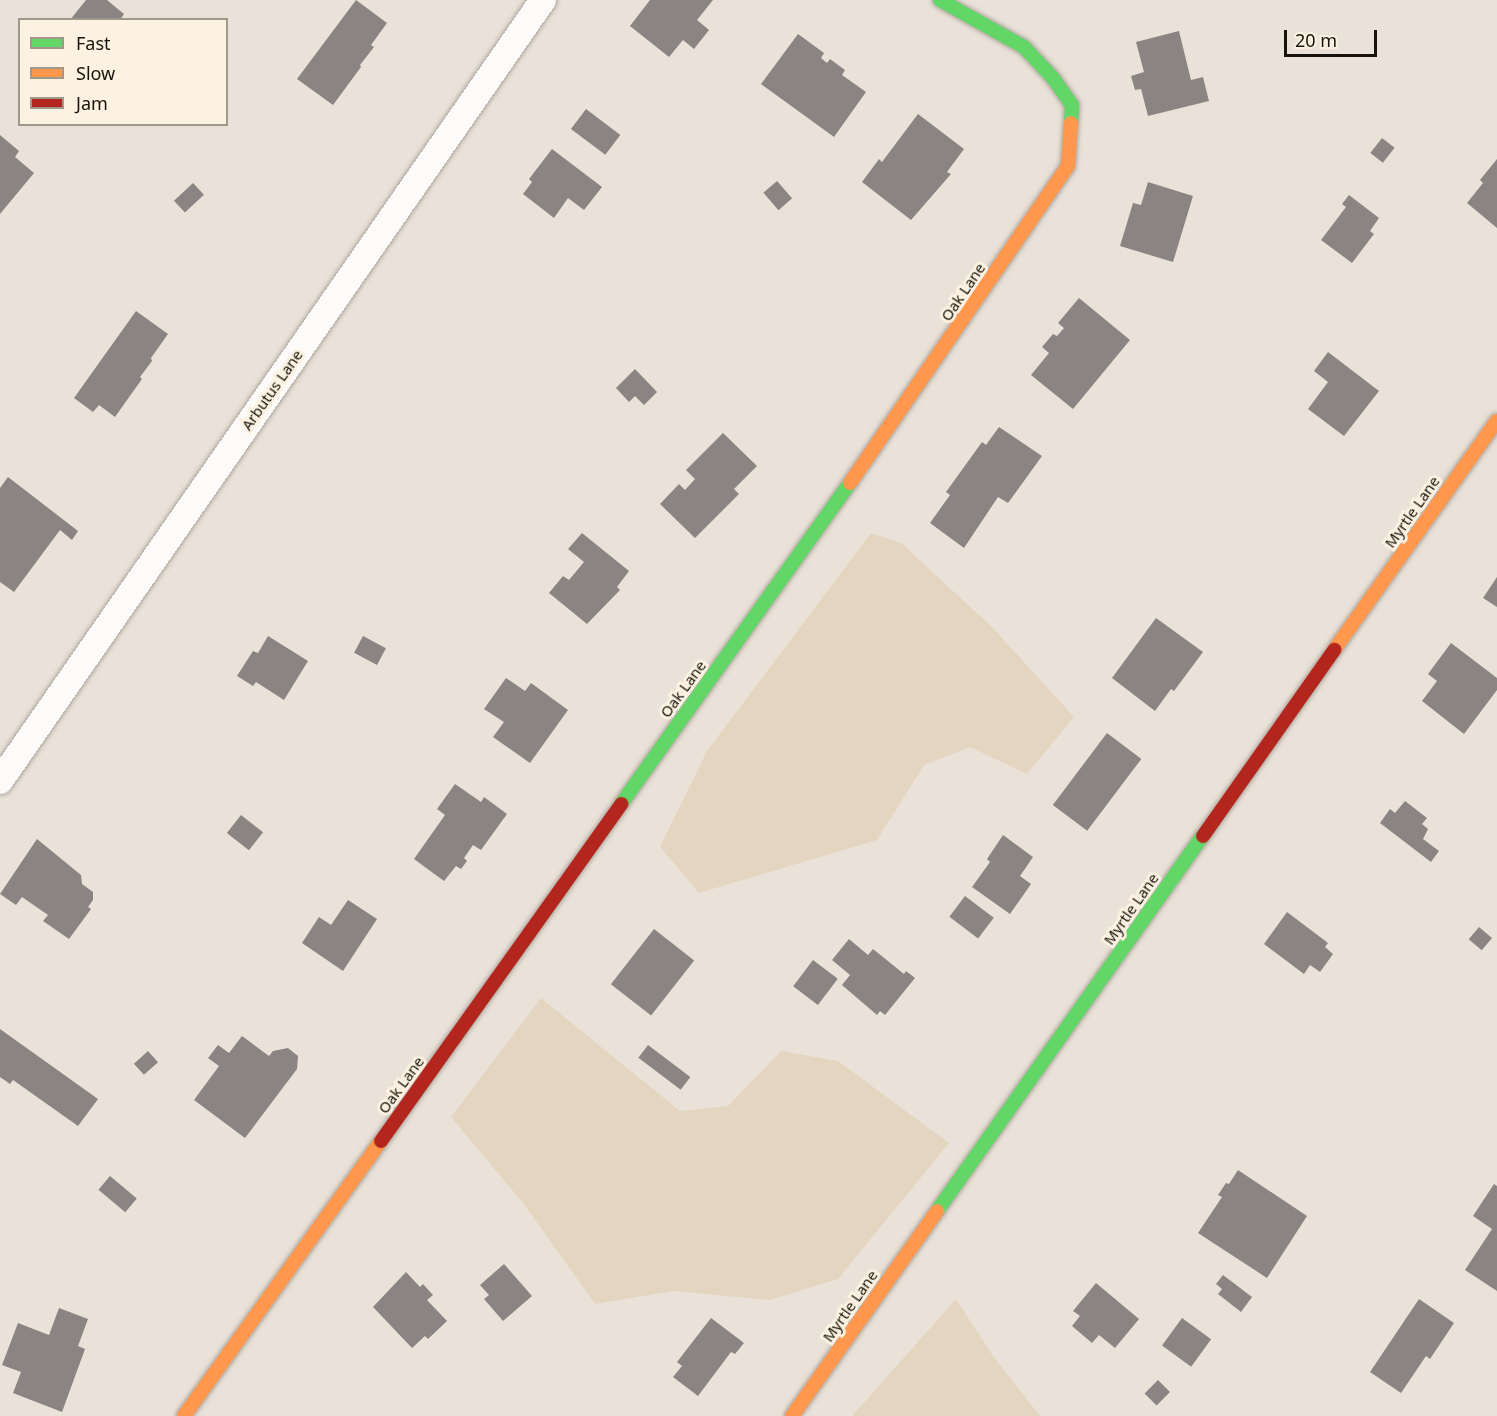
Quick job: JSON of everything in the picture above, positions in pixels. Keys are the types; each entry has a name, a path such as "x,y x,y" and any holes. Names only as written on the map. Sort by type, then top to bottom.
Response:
{"street":[{"name":"Arbutus Lane","path":"0,781 543,0"},
{"name":"Oak Lane","path":"184,1416 853,479 1068,166 1072,105 1053,78 1024,48 940,0"},
{"name":"Myrtle Lane","path":"792,1416 1497,421"}],"shaded area":[{"path":"871,533 901,543 992,627 1074,717 1027,774 970,747 924,765 877,840 699,893 660,847 707,751"},
{"path":"541,998 680,1111 728,1106 781,1051 838,1061 949,1143 838,1279 770,1300 673,1291 595,1304 523,1203 451,1117"},
{"path":"956,1299 993,1356 1040,1416 852,1416"}],"building":[{"path":"86,0 107,0 124,14 121,18 72,18"},
{"path":"356,0 387,23 371,45 374,47 360,65 361,67 333,105 297,79"},
{"path":"650,0 713,0 697,20 709,30 694,49 683,40 669,57 630,26"},
{"path":"1179,31 1191,80 1203,77 1209,101 1148,116 1141,89 1135,90 1131,76 1144,72 1136,42"},
{"path":"798,34 824,53 821,58 827,63 830,59 845,70 842,75 866,92 834,137 761,84"},
{"path":"586,109 620,135 605,155 571,129"},
{"path":"918,114 964,149 947,172 951,174 911,220 862,182 879,159 882,162"},
{"path":"0,135 19,151 15,157 34,173 0,214"},
{"path":"1382,138 1395,148 1383,163 1370,153"},
{"path":"552,149 602,187 584,210 568,198 554,218 523,194 532,182 529,179"},
{"path":"1497,159 1497,228 1467,203 1483,183 1480,180"},
{"path":"777,181 792,198 779,210 763,193"},
{"path":"1148,182 1193,196 1173,262 1120,246 1133,203 1141,205"},
{"path":"193,183 204,195 185,212 174,201"},
{"path":"1349,195 1379,218 1370,231 1374,234 1352,263 1321,240 1346,207 1342,204"},
{"path":"1079,298 1130,340 1073,409 1031,375 1049,353 1042,347 1053,334 1057,336 1064,328 1058,323"},
{"path":"136,311 168,334 140,377 142,379 115,417 99,405 93,412 74,398"},
{"path":"1328,352 1379,391 1344,436 1308,409 1328,382 1314,371"},
{"path":"635,369 657,392 644,405 635,396 629,402 616,388"},
{"path":"999,427 1042,456 1008,503 998,497 964,548 930,523 950,495 946,492 982,442 986,445"},
{"path":"723,433 757,466 734,489 739,494 695,538 660,504 679,484 685,490 695,479 686,470"},
{"path":"8,477 78,531 72,540 60,530 14,592 0,582 0,488"},
{"path":"582,533 629,571 617,587 620,590 587,624 549,593 563,576 569,580 584,562 568,549"},
{"path":"1497,577 1497,607 1483,598"},
{"path":"1156,618 1203,652 1174,691 1171,689 1155,711 1112,678"},
{"path":"268,636 308,661 284,700 256,682 253,686 237,676 253,651 258,653"},
{"path":"363,636 386,648 377,665 354,653"},
{"path":"1451,643 1497,678 1497,690 1464,734 1422,701 1437,681 1428,674"},
{"path":"506,678 525,691 531,683 568,710 530,763 493,737 504,722 484,709"},
{"path":"1107,733 1141,759 1087,831 1053,805"},
{"path":"455,784 481,802 484,797 507,814 481,850 473,845 464,858 467,861 461,869 456,866 444,881 414,859 445,815 437,809"},
{"path":"1405,801 1427,818 1422,824 1428,829 1423,839 1439,851 1431,862 1380,823 1390,809 1395,813"},
{"path":"241,815 263,832 249,850 227,833"},
{"path":"1003,835 1033,857 1020,876 1031,884 1010,914 972,887 990,862 987,859"},
{"path":"37,839 81,875 82,884 93,892 93,900 88,907 91,909 69,939 43,921 48,915 22,897 16,905 0,894"},
{"path":"965,896 994,918 978,938 949,917"},
{"path":"348,900 377,919 343,971 302,943 319,917 331,925"},
{"path":"1287,912 1328,943 1325,947 1333,954 1320,972 1310,965 1304,974 1264,944"},
{"path":"1479,927 1492,938 1482,950 1469,939"},
{"path":"654,929 694,960 651,1016 611,984"},
{"path":"849,939 868,955 873,949 904,974 906,971 915,978 885,1015 880,1011 877,1015 842,985 850,975 832,960"},
{"path":"813,960 838,979 818,1005 793,986"},
{"path":"0,1029 98,1099 78,1126 13,1080 10,1084 0,1077"},
{"path":"242,1036 269,1056 273,1051 288,1048 298,1056 297,1069 245,1138 194,1100 219,1066 208,1058 218,1045 229,1053"},
{"path":"648,1045 690,1077 681,1090 638,1058"},
{"path":"148,1051 158,1062 144,1075 134,1064"},
{"path":"1238,1170 1307,1216 1267,1278 1198,1233 1222,1197 1218,1195"},
{"path":"110,1176 137,1198 125,1212 98,1190"},
{"path":"1494,1184 1497,1186 1497,1291 1465,1270 1492,1229 1473,1216"},
{"path":"504,1264 532,1296 503,1321 484,1299 489,1295 480,1285"},
{"path":"406,1272 420,1287 423,1284 433,1295 427,1300 447,1321 428,1339 425,1336 412,1348 373,1307"},
{"path":"1223,1275 1252,1297 1241,1312 1218,1294 1222,1289 1216,1284"},
{"path":"1096,1283 1139,1319 1115,1348 1099,1335 1092,1343 1072,1326 1080,1316 1073,1311"},
{"path":"1419,1299 1454,1323 1430,1359 1426,1356 1401,1393 1370,1372"},
{"path":"59,1308 88,1319 78,1346 85,1349 62,1412 13,1393 21,1372 2,1365 18,1323 49,1335"},
{"path":"711,1318 744,1343 735,1354 731,1352 698,1396 673,1377 682,1366 677,1362"},
{"path":"1182,1318 1211,1339 1191,1367 1162,1346"},
{"path":"1158,1380 1170,1392 1157,1405 1145,1393"}],"traffic: fast":[{"path":"940,0 1024,47 1053,78 1072,105 1071,123"},
{"path":"621,804 850,483"},
{"path":"937,1211 1203,836"}],"traffic: slow":[{"path":"850,483 1068,166 1071,123"},
{"path":"1334,650 1497,421"},
{"path":"184,1416 381,1141"},
{"path":"792,1416 937,1211"}],"traffic: jam":[{"path":"1203,836 1334,650"},
{"path":"381,1141 621,804"}]}
